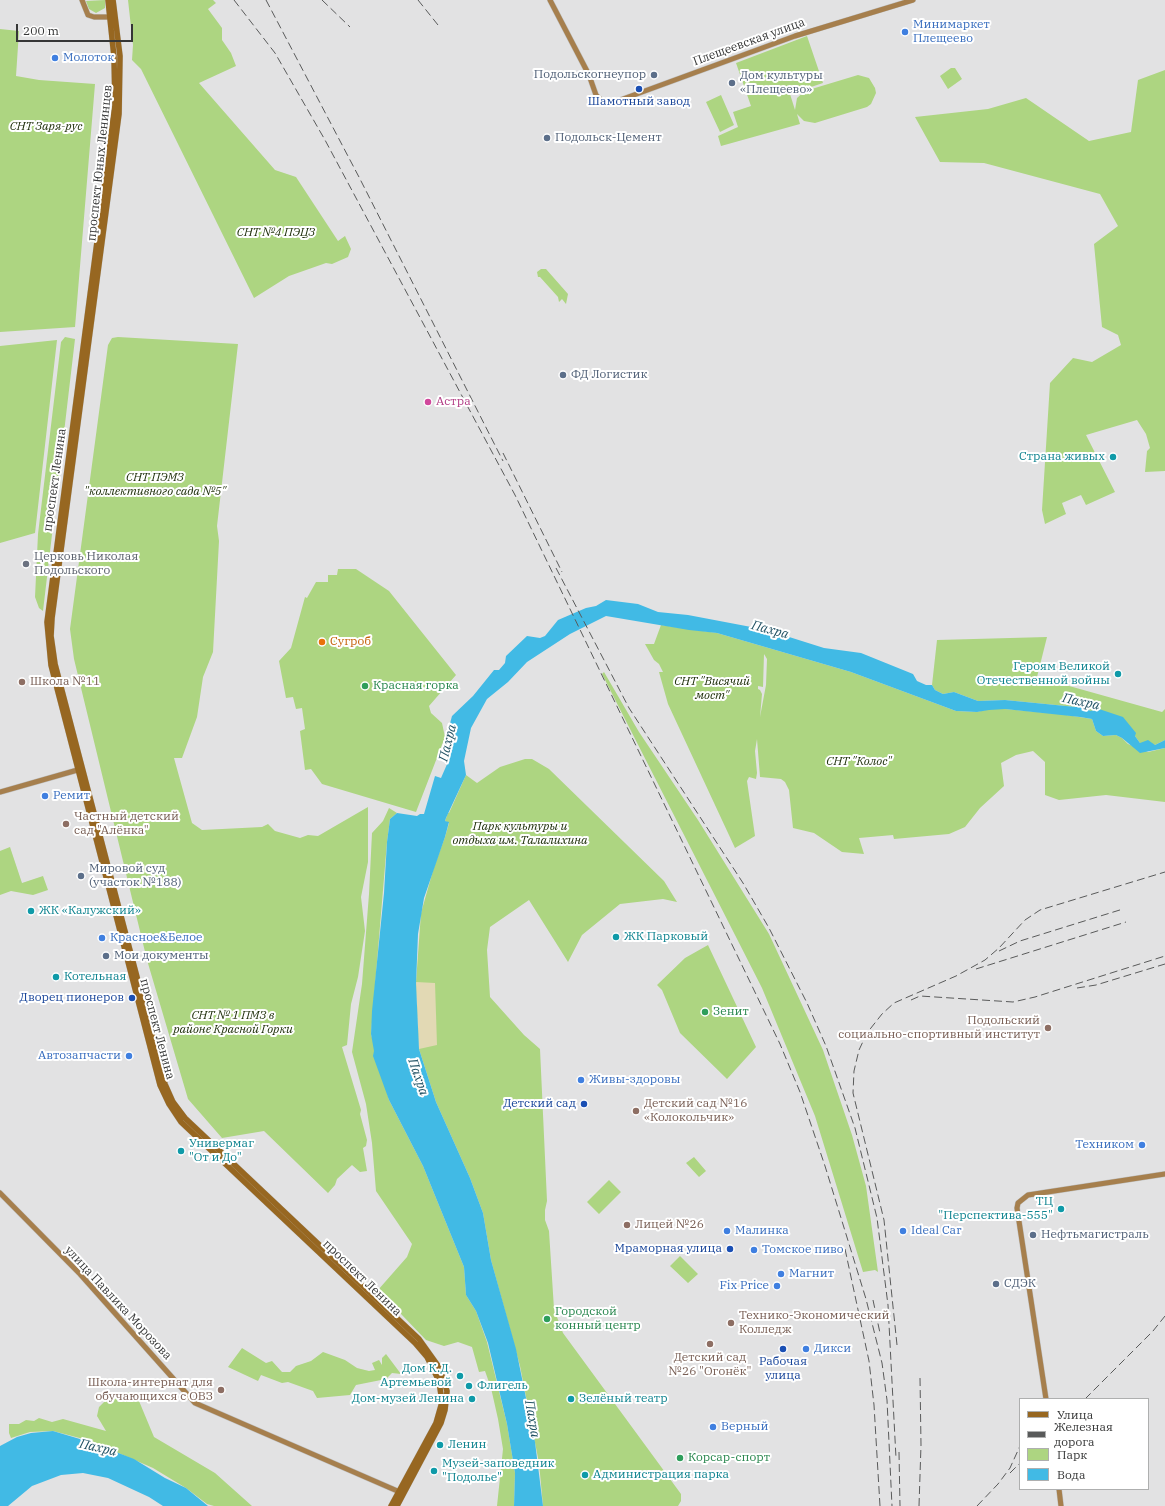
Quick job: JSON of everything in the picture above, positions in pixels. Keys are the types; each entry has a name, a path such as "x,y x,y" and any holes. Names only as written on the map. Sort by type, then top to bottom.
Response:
{"main road":[{"name":"проспект Юных Ленинцев","path":"108,0 113,16"},
{"name":"проспект Юных Ленинцев","path":"88,327 119,114 120,63 113,16 113,0"},
{"name":"проспект Ленина","path":"88,327 51,636 55,664 80,769 165,1084 173,1102 185,1118 419,1339 439,1367 447,1391 446,1410 441,1423 401,1492 391,1506"},
{"name":"проспект Ленина","path":"397,1506 401,1492"}],"street":[{"path":"82,0 88,16 113,16"},
{"name":"Плещеевская улица","path":"550,0 589,75 596,95 602,101 612,103 795,36 913,0"},
{"path":"0,792 80,769"},
{"path":"1046,1398 1017,1208 1022,1199 1028,1195 1165,1174"},
{"name":"улица Павлика Морозова","path":"0,1193 85,1280 195,1403 401,1492"},
{"path":"1059,1490 1061,1506"}],"green space":[{"path":"105,0 105,8 96,13 89,9 86,1"},
{"name":"СНТ №4 ПЭЦЗ","path":"128,0 213,0 216,3 208,9 222,28 222,40 231,53 236,66 199,83 275,170 296,177 338,241 345,236 351,249 348,257 332,264 326,263 289,276 254,298 141,69 132,60 133,45"},
{"name":"СНТ Заря-рус","path":"0,29 19,31 16,76 39,80 95,84 75,327 0,332"},
{"path":"807,36 823,83 790,94 795,110 797,98 805,91 858,75 869,78 875,88 876,93 871,104 867,107 815,123 804,121 797,114 800,124 721,146 718,136 738,127 733,112 751,106 736,63"},
{"path":"951,68 955,68 962,79 948,89 940,76"},
{"path":"1165,70 1165,471 1145,472 1147,451 1150,448 1146,434 1137,420 1086,435 1115,492 1086,505 1081,495 1062,503 1066,514 1045,524 1042,510 1050,383 1073,358 1092,362 1121,345 1118,335 1102,327 1094,244 1118,226 1100,194 984,163 940,162 915,117 988,109 1026,98 1089,141 1131,132 1138,80"},
{"path":"721,95 734,125 720,132 706,102"},
{"path":"541,269 546,269 568,294 566,304 562,299 559,302 558,297 540,277 538,277 537,272"},
{"path":"65,337 75,339 43,611 39,608 35,597 38,534 61,342"},
{"path":"118,337 238,344 217,526 219,541 213,652 203,677 197,717 182,758 174,758 192,823 202,830 262,827 268,824 275,831 300,838 308,835 318,836 368,807 368,862 361,897 365,931 358,977 351,1004 347,1045 342,1047 361,1110 360,1114 367,1140 366,1146 363,1148 367,1171 360,1172 352,1165 337,1179 335,1185 328,1193 264,1131 222,1138 188,1099 147,960 74,659 70,629 108,345 112,338"},
{"path":"57,340 35,533 0,543 0,346"},
{"name":"Красная горка","path":"338,569 356,569 389,591 456,675 429,706 431,713 442,723 445,737 416,812 322,784 311,769 305,770 300,731 305,729 302,708 296,709 293,697 286,698 279,661 291,648 305,597 307,598 316,582 328,582 328,575 337,575"},
{"path":"661,625 717,633 851,672 956,711 977,712 989,709 1005,709 1060,714 1092,719 1096,731 1103,736 1116,735 1128,744 1148,752 1165,748 1165,802 1106,795 1059,800 1045,795 1045,762 1033,751 1016,755 1001,763 1004,786 980,808 965,827 949,834 894,839 893,835 859,838 864,854 842,852 814,833 793,828 789,790 785,782 781,779 760,777 757,739 755,751 757,773 756,779 749,777 747,781 755,836 735,848 668,704 659,672 663,672 645,644 654,644","holes":["764,654 767,659 766,685 760,717 762,694 758,689 758,686 763,687"]},
{"path":"1047,637 1037,677 1162,712 1165,709 1165,740 1155,745 1140,743 1135,736 1090,711 1085,705 1076,707 1005,700 978,701 954,692 943,694 935,690 932,685 937,640"},
{"path":"604,672 639,732 698,820 769,934 823,1050 852,1135 866,1186 878,1272 875,1270 863,1272 815,1116 762,988 602,674"},
{"name":"Парк культуры и отдыха им. Талалихина","path":"525,759 532,759 549,769 664,881 677,902 663,899 620,904 582,935 568,962 529,900 490,927 487,950 490,997 524,1035 540,1049 547,1201 545,1220 549,1231 554,1309 563,1333 681,1494 681,1501 678,1506 543,1506 539,1463 520,1366 491,1260 483,1213 470,1178 436,1102 419,1049 416,982 421,913 434,867 449,823 445,821 466,775 477,783 500,767"},
{"path":"389,808 397,813 390,819 387,842 371,1034 389,1100 423,1166 464,1267 466,1295 476,1311 487,1342 507,1424 515,1473 514,1506 497,1506 503,1449 491,1388 485,1371 479,1372 472,1347 458,1342 444,1346 426,1340 378,1290 407,1257 412,1244 376,1191 372,1143 366,1104 352,1052 362,984 372,833 383,821"},
{"path":"10,847 22,883 43,876 48,890 33,895 11,891 0,895 0,851"},
{"name":"Зенит","path":"708,945 756,1047 727,1079 680,1033 662,990 657,985 685,958"},
{"path":"694,1157 706,1171 699,1177 686,1163"},
{"path":"609,1180 621,1192 599,1214 587,1202"},
{"path":"680,1256 698,1274 688,1283 670,1266"},
{"path":"242,1348 266,1363 272,1361 282,1372 290,1372 296,1366 311,1361 323,1352 345,1360 357,1368 369,1371 375,1370 372,1363 379,1360 382,1365 382,1358 386,1354 401,1374 392,1373 386,1379 356,1385 350,1395 317,1398 313,1391 288,1382 282,1383 261,1375 258,1381 228,1367"},
{"path":"130,1392 133,1393 139,1401 154,1437 215,1473 252,1506 214,1506 207,1504 186,1488 153,1468 91,1441 53,1431 30,1432 11,1438 9,1433 9,1424 19,1424 26,1420 34,1421 39,1418 52,1422 63,1419 106,1431 97,1416 99,1407 108,1398"}],"sand":[{"path":"416,982 435,983 437,1045 419,1049"}],"water":[{"name":"Пахра","path":"606,600 638,604 658,612 688,615 767,630 824,648 861,653 913,674 917,681 926,685 932,685 935,690 943,694 954,692 978,701 1005,700 1076,707 1085,705 1090,711 1099,709 1123,717 1136,733 1135,736 1140,743 1148,740 1155,745 1165,740 1165,748 1140,753 1116,735 1103,736 1096,731 1092,719 1005,709 977,712 956,711 851,672 717,633 689,630 606,616 570,634 527,662 508,682 487,699 471,728 464,761 466,775 446,818 445,821 449,822 445,837 424,898 418,934 416,984 419,1049 436,1102 470,1178 483,1213 491,1260 516,1349 535,1442 543,1506 514,1506 515,1473 507,1424 488,1343 476,1311 466,1295 464,1267 423,1166 389,1100 373,1056 374,1051 371,1034 372,1011 384,893 387,842 390,819 397,813 417,816 424,814 435,776 441,778 448,762 448,731 452,716 473,696 494,670 499,670 505,663 506,656 527,636 540,638 545,636 558,620 586,608 596,606"},
{"name":"Пахра","path":"53,1431 90,1442 134,1459 165,1478 186,1488 208,1506 163,1506 149,1497 108,1478 83,1473 61,1475 32,1486 8,1506 0,1506 0,1446 17,1437 31,1433"}],"railway":[{"path":"234,0 275,53 325,140 515,495 780,1044 800,1092 825,1166 866,1299 882,1363 887,1400 892,1506"},
{"path":"266,0 360,179 503,461"},
{"path":"322,0 350,27"},
{"path":"418,0 438,25"},
{"path":"503,453 562,572"},
{"path":"556,568 629,708 743,883 769,928 807,1003 826,1046 855,1128 877,1218 888,1305 896,1458"},
{"path":"897,1345 884,1220 853,1093 854,1071 859,1050 867,1033 882,1014 894,1003 956,976 985,960 999,948 1025,920 1040,910 1165,872"},
{"path":"999,951 1020,941 1123,909"},
{"path":"976,969 1126,922"},
{"path":"911,1000 920,996 1013,1002 1035,997 1165,956"},
{"path":"1077,988 1096,985 1165,964"},
{"path":"845,1249 869,1361 874,1405 880,1506"},
{"path":"873,1300 880,1333"},
{"path":"1086,1398 1153,1331 1165,1316"},
{"path":"919,1506 921,1445 920,1377"},
{"path":"977,1506 998,1484 1010,1468 1019,1448"},
{"path":"899,1452 900,1506"},
{"path":"1010,1473 1019,1464"}],"place":[{"name":"Минимаркет Плещеево","path":"905,32"},
{"name":"Молоток","path":"55,58"},
{"name":"Подольскогнеупор","path":"654,75"},
{"name":"Дом культуры «Плещеево»","path":"732,83"},
{"name":"Шамотный завод","path":"639,89"},
{"name":"Подольск-Цемент","path":"547,138"},
{"name":"ФД Логистик","path":"563,375"},
{"name":"Астра","path":"428,402"},
{"name":"Страна живых","path":"1113,457"},
{"name":"Церковь Николая Подольского","path":"26,564"},
{"name":"Сугроб","path":"322,642"},
{"name":"Героям Великой Отечественной войны","path":"1118,674"},
{"name":"Школа №11","path":"22,682"},
{"name":"Красная горка","path":"365,686"},
{"name":"Ремит","path":"45,796"},
{"name":"Частный детский сад \"Алёнка\"","path":"66,824"},
{"name":"Мировой суд (участок №188)","path":"81,876"},
{"name":"ЖК «Калужский»","path":"31,911"},
{"name":"ЖК Парковый","path":"616,937"},
{"name":"Красное&Белое","path":"102,938"},
{"name":"Мои документы","path":"106,956"},
{"name":"Котельная","path":"56,977"},
{"name":"Дворец пионеров","path":"132,998"},
{"name":"Зенит","path":"705,1012"},
{"name":"Подольский социально-спортивный институт","path":"1048,1028"},
{"name":"Автозапчасти","path":"129,1056"},
{"name":"Живы-здоровы","path":"581,1080"},
{"name":"Детский сад","path":"584,1104"},
{"name":"Детский сад №16 «Колокольчик»","path":"636,1111"},
{"name":"Техником","path":"1142,1145"},
{"name":"Универмаг \"От и До\"","path":"181,1151"},
{"name":"ТЦ \"Перспектива-555\"","path":"1061,1209"},
{"name":"Лицей №26","path":"627,1225"},
{"name":"Малинка","path":"727,1231"},
{"name":"Ideal Car","path":"903,1231"},
{"name":"Нефтьмагистраль","path":"1033,1235"},
{"name":"Мраморная улица","path":"730,1249"},
{"name":"Томское пиво","path":"754,1250"},
{"name":"Магнит","path":"781,1274"},
{"name":"СДЭК","path":"996,1284"},
{"name":"Fix Price","path":"777,1286"},
{"name":"Городской конный центр","path":"547,1319"},
{"name":"Технико-Экономический Колледж","path":"731,1323"},
{"name":"Детский сад №26 \"Огонёк\"","path":"710,1344"},
{"name":"Рабочая улица","path":"783,1349"},
{"name":"Дикси","path":"806,1349"},
{"name":"Дом К.Д. Артемьевой","path":"460,1376"},
{"name":"Флигель","path":"469,1386"},
{"name":"Школа-интернат для обучающихся с ОВЗ","path":"221,1390"},
{"name":"Дом-музей Ленина","path":"472,1399"},
{"name":"Зелёный театр","path":"571,1399"},
{"name":"Верный","path":"713,1427"},
{"name":"Ленин","path":"440,1445"},
{"name":"Корсар-спорт","path":"680,1458"},
{"name":"Музей-заповедник \"Подолье\"","path":"434,1471"},
{"name":"Администрация парка","path":"585,1475"}],"park label":[{"name":"СНТ ПЭМЗ \"коллективного сада №5\"","path":"155,485"},
{"name":"СНТ \"Висячий мост\"","path":"712,689"},
{"name":"СНТ \"Колос\"","path":"859,762"},
{"name":"СНТ № 1 ПМЗ в районе Красной Горки","path":"233,1023"}]}
